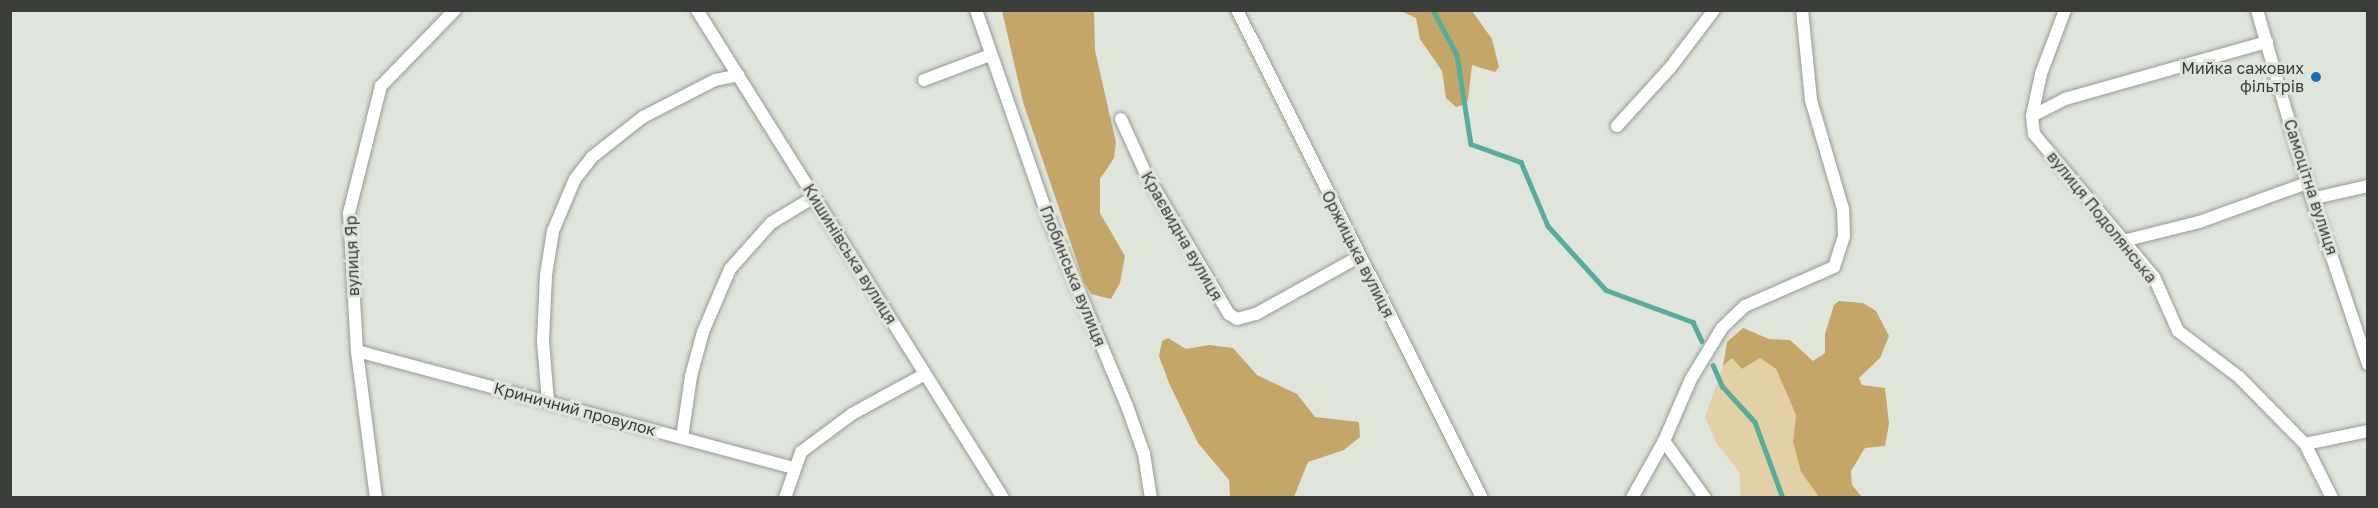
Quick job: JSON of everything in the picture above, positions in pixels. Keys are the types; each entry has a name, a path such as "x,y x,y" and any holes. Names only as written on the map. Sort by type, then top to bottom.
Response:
{"street":[{"name":"вулиця Яр","path":"376,498 357,351 349,213 371,117 381,86 455,10"},
{"name":"Кишинівська вулиця","path":"697,10 1003,498"},
{"name":"Глобинська вулиця","path":"976,10 1050,222 1127,406 1144,454 1151,498"},
{"name":"Оржицька вулиця","path":"1237,10 1482,498"},
{"path":"1617,126 1670,68 1714,10"},
{"path":"1632,498 1664,441 1691,379 1722,328 1745,306 1834,267 1844,236 1843,209 1811,100 1802,10"},
{"path":"2032,116 2041,74 2065,10"},
{"name":"Самоцітна вулиця","path":"2257,10 2307,183 2315,198 2367,364"},
{"path":"2032,116 2065,99 2267,42"},
{"path":"924,80 990,55"},
{"path":"548,402 543,341 546,275 553,231 575,179 592,157 643,117 715,80 738,75"},
{"name":"вулиця Подолянська","path":"2032,116 2034,134 2154,277 2178,331 2239,377 2305,444 2332,498"},
{"name":"Краєвидна вулиця","path":"1121,119 1145,172 1229,314 1237,319 1256,314 1360,256"},
{"path":"2123,241 2199,222 2307,183"},
{"path":"2315,198 2367,186"},
{"path":"682,438 691,376 703,332 730,269 771,223 814,197"},
{"name":"Криничний провулок","path":"357,351 793,468"},
{"path":"785,498 793,468 801,452 821,435 925,374"},
{"path":"2305,444 2367,431"},
{"path":"1664,441 1705,498"}],"shaded area":[{"path":"1002,11 1094,11 1095,50 1116,143 1114,158 1100,179 1100,213 1125,256 1120,283 1111,299 1091,294 1084,282 1023,102"},
{"path":"1401,11 1472,11 1492,39 1499,67 1495,72 1472,65 1468,100 1456,107 1446,98 1442,71 1420,39 1416,18"},
{"path":"1839,301 1863,303 1876,311 1889,336 1880,358 1859,378 1862,385 1885,388 1889,424 1885,446 1865,448 1851,471 1852,485 1862,497 1819,497 1801,472 1793,442 1796,415 1776,369 1760,358 1742,369 1732,358 1723,366 1727,342 1743,328 1769,339 1790,340 1813,361 1825,353 1825,334 1834,305"},
{"path":"1168,338 1186,349 1209,345 1233,348 1257,375 1297,394 1315,417 1359,422 1360,437 1344,450 1308,462 1294,497 1230,497 1229,480 1198,443 1169,383 1159,356 1162,341"},
{"path":"1733,358 1742,369 1760,358 1776,369 1796,415 1793,442 1801,472 1819,497 1741,497 1739,472 1717,444 1705,417 1723,366"}],"waterway":[{"path":"1433,10 1457,55 1471,144 1521,162 1548,226 1606,290 1693,322 1702,341"},
{"path":"1713,365 1723,387 1755,422 1783,498"}],"place":[{"name":"Мийка сажових фільтрів","path":"2316,77"}]}
